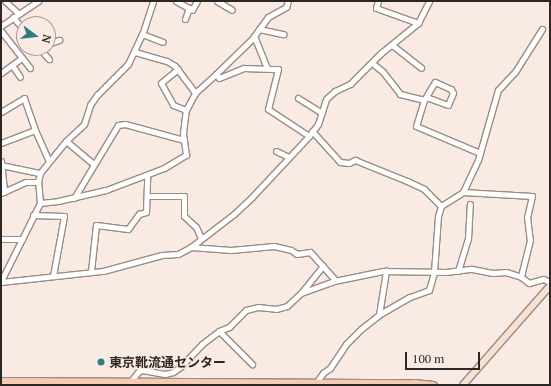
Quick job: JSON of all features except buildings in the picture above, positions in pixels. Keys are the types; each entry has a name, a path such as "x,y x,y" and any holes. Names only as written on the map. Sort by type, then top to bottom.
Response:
{"highway":[{"path":"1,381 129,384 414,383 433,385"}],"main road":[{"path":"464,385 550,286"}],"street":[{"path":"5,1 18,13"},
{"path":"2,23 38,1"},
{"path":"1,282 40,203 38,182 40,172 66,141 84,124 90,104 97,95 120,73 134,52 142,34 153,1"},
{"path":"176,1 192,10 197,1"},
{"path":"217,1 232,10"},
{"path":"40,203 74,198 106,190 147,176 186,155 184,140 186,110 195,93 254,36 268,17 286,6 288,1"},
{"path":"378,1 376,8 418,23"},
{"path":"1,282 91,271 103,271 162,255 178,254 191,247 234,214 311,134 318,124 326,99 330,94 350,84 418,23 429,1"},
{"path":"184,19 189,8"},
{"path":"13,17 16,21"},
{"path":"259,29 283,34"},
{"path":"314,384 323,373 330,368 346,344 379,315 410,297 429,290 434,272 438,216 441,206 463,192 480,154 498,90 515,72 542,29"},
{"path":"1,31 30,68"},
{"path":"142,34 163,42"},
{"path":"254,36 267,68"},
{"path":"392,45 421,68"},
{"path":"134,52 167,61 178,69 195,93"},
{"path":"2,70 22,58"},
{"path":"372,63 383,72 400,94 425,99 448,105 453,93 451,89 435,82 425,99 416,126 480,154"},
{"path":"12,65 20,77"},
{"path":"216,74 219,78 244,68 278,69 268,109 311,134 340,162 349,164 355,160 407,181 424,189 441,206"},
{"path":"178,69 161,83 173,105 186,110"},
{"path":"1,112 24,98 35,130 49,161"},
{"path":"298,98 322,113"},
{"path":"74,198 93,164 118,125 125,124 184,140"},
{"path":"1,143 35,130"},
{"path":"66,141 93,164"},
{"path":"276,150 289,157"},
{"path":"38,182 26,182 3,193 1,164 40,172"},
{"path":"91,271 96,226 128,229 139,214 146,212 147,176"},
{"path":"463,192 532,196 527,217 530,240 521,277"},
{"path":"146,196 184,196 184,216 196,227 201,238"},
{"path":"458,271 468,239 470,204"},
{"path":"34,215 64,216 53,276"},
{"path":"1,239 22,239"},
{"path":"191,247 230,250 274,246 291,250 297,254 310,252 335,280"},
{"path":"129,384 138,371 142,370 165,374 180,367 202,344 219,331 229,327 246,310 258,307 276,309 287,306 301,293 323,266"},
{"path":"301,293 335,280 386,271 434,272 472,270 493,273 506,272 521,277 529,283 543,279 550,282"},
{"path":"379,315 386,271"},
{"path":"219,331 252,364"}],"place":[{"name":"東京靴流通センター","path":"101,362"}]}
